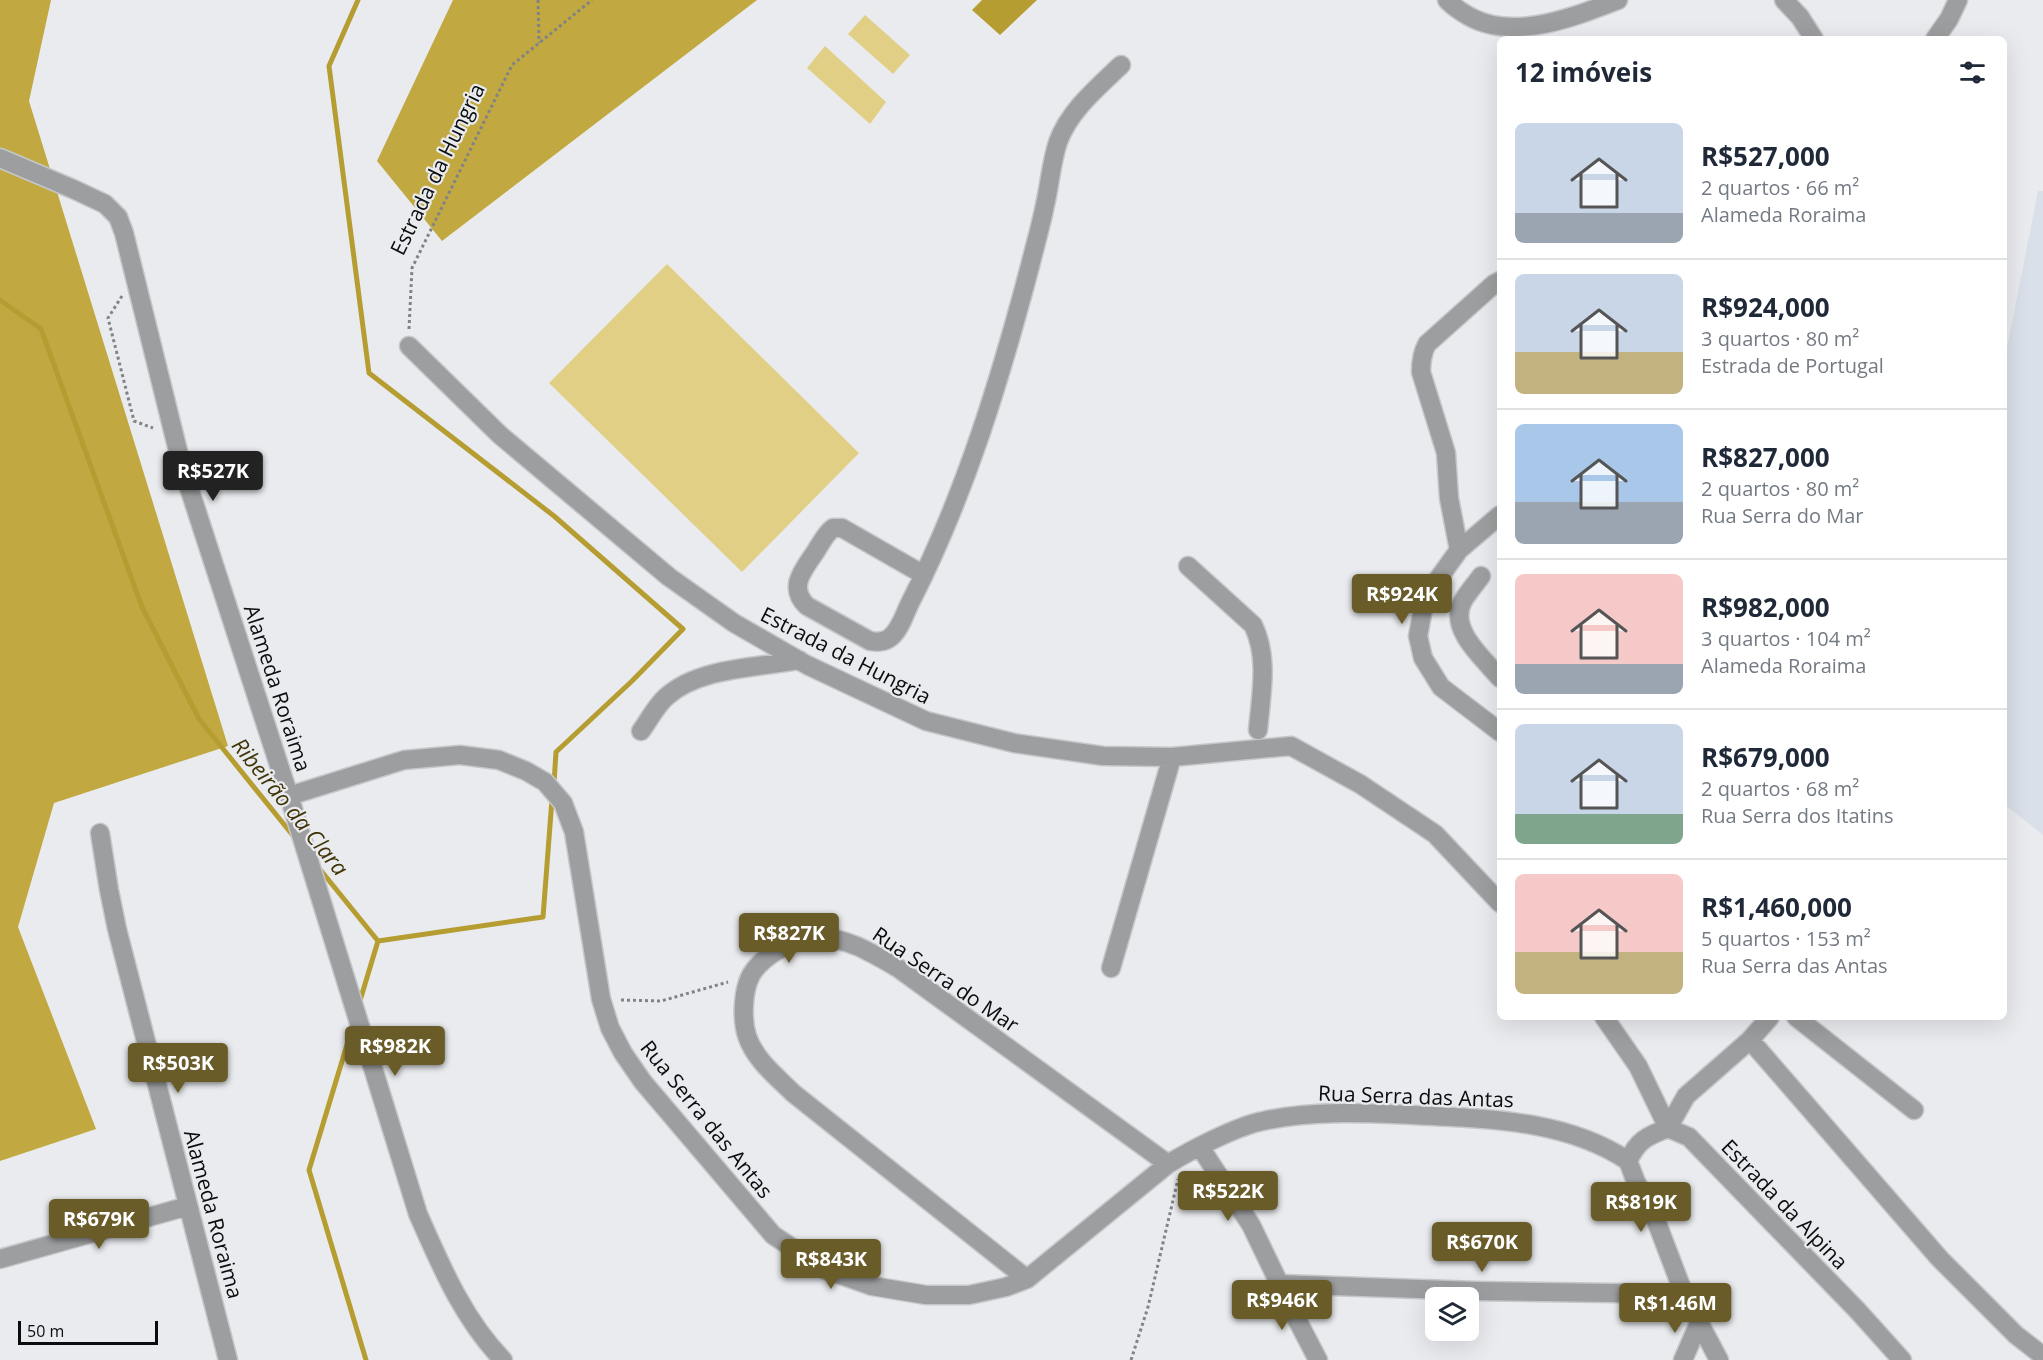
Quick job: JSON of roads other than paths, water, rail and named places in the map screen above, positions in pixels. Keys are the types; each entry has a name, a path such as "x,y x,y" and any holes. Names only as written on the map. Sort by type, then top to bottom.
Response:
{"street":[{"path":"1447,0 1468,17 1491,26 1519,28 1590,11 1618,0"},
{"path":"1784,0 1800,17 1812,36"},
{"path":"1937,36 1958,0"},
{"path":"924,575 842,528 833,528 801,572 798,590 800,599 807,606 870,641 887,640 895,632 924,575 937,547 982,429 1029,267 1046,203 1051,168 1059,140 1087,97 1121,65"},
{"name":"Alameda Roraima","path":"0,158 92,197 105,204 118,217 135,275 181,463 289,796 418,1214 442,1269 473,1325 503,1360"},
{"path":"1459,550 1449,498 1446,453 1420,362 1427,344 1497,282"},
{"name":"Estrada da Hungria","path":"409,346 500,435 669,578 734,623 799,660 926,721 1014,743 1103,756 1172,757 1291,746 1360,784 1435,834 1497,900"},
{"path":"1497,518 1459,550 1436,582 1423,609 1418,636 1424,658 1441,687 1497,730"},
{"path":"1188,566 1253,624 1259,636 1263,672 1258,730"},
{"path":"1481,576 1462,603 1459,623 1462,633 1497,674"},
{"path":"641,731 665,698 686,683 718,673 799,660"},
{"name":"Rua Serra das Antas","path":"289,796 404,760 459,754 499,760 545,782 563,802 574,832 601,999 610,1028 623,1053 643,1082 773,1235 824,1269 872,1286 926,1295 969,1294 1006,1287 1027,1279 1073,1244 1167,1164 1192,1150 1260,1121 1292,1115 1346,1112 1485,1119 1537,1125 1584,1138 1608,1148 1628,1161"},
{"path":"1111,968 1172,757"},
{"name":"Alameda Roraima","path":"100,833 115,921 228,1360"},
{"name":"Rua Serra do Mar","path":"1027,1279 793,1093 763,1064 748,1037 744,1018 748,980 760,964 777,950 796,941 816,936 841,940 861,947 898,969 1167,1164"},
{"path":"1606,1020 1638,1066 1668,1128"},
{"path":"1719,1360 1684,1294 1655,1218 1628,1161 1634,1149 1646,1137 1668,1128 1686,1096 1750,1040 1767,1020"},
{"path":"1800,1020 1914,1110"},
{"path":"1750,1040 1940,1259 2016,1335 2043,1356"},
{"name":"Estrada da Alpina","path":"1668,1128 1689,1137 1857,1310 1901,1359"},
{"path":"1192,1150 1251,1225 1318,1360"},
{"path":"0,1259 188,1206"},
{"path":"1279,1284 1486,1291 1684,1294"},
{"path":"1683,1360 1699,1323"}],"waterway":[{"path":"358,0 329,66 369,373 554,516 683,629 632,681 556,752 554,783"},
{"name":"Ribeirão da Clara","path":"0,300 41,329 142,607 199,719 295,838"},
{"path":"378,941 543,917 552,799"},
{"name":"Ribeirão da Clara","path":"318,867 378,941 359,1004"},
{"name":"Ribeirão da Clara","path":"353,1025 309,1170 366,1360"}]}
